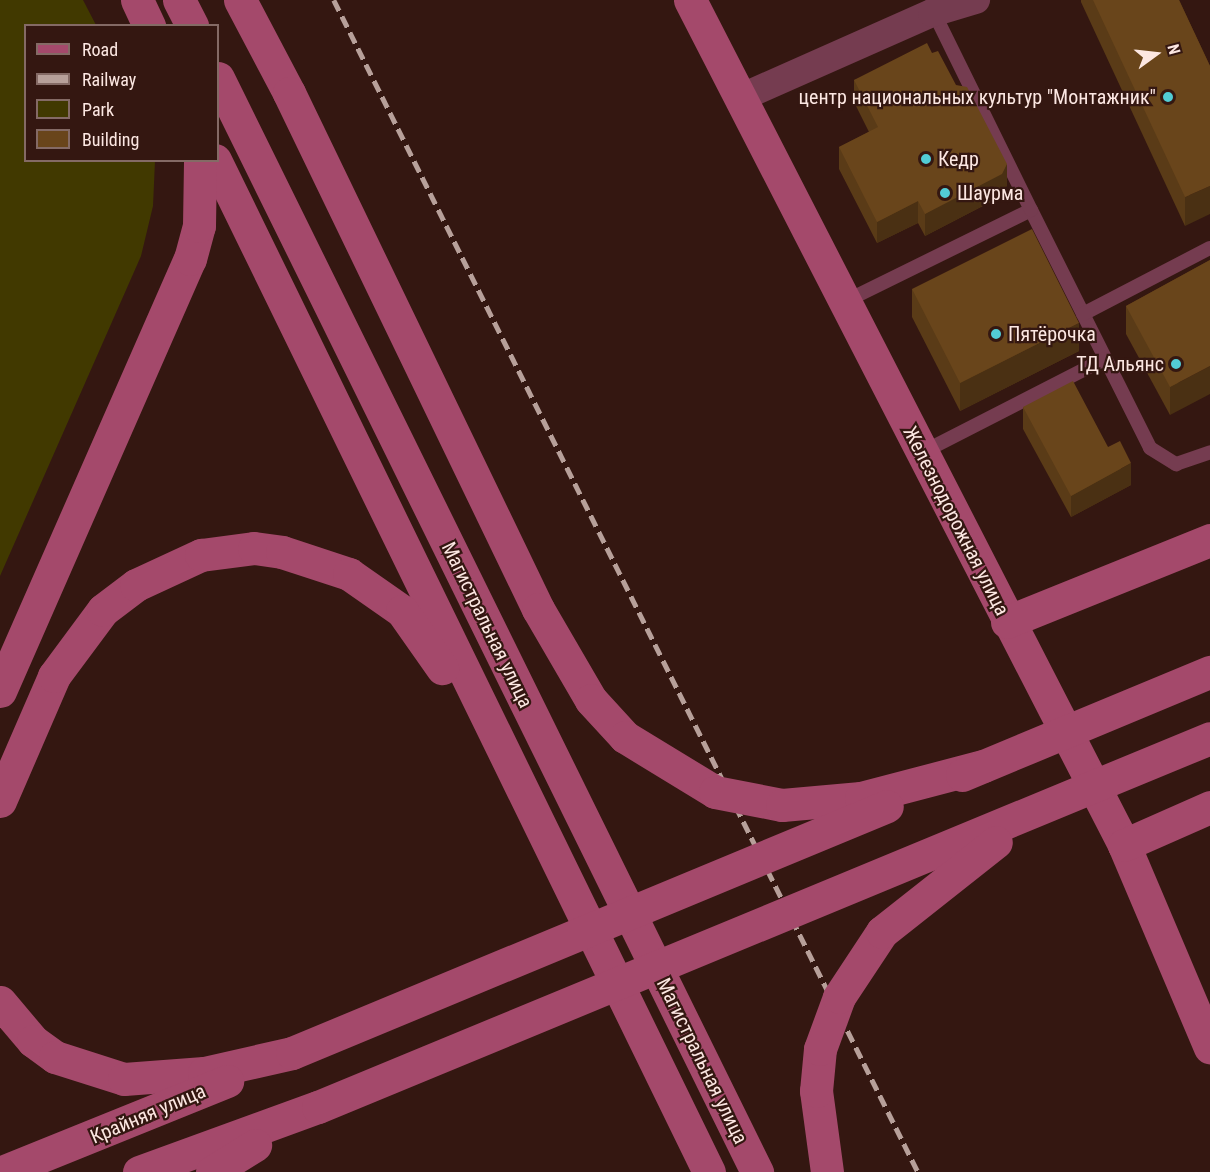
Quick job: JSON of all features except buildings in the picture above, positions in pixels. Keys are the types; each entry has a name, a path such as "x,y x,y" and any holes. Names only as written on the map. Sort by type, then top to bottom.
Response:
{"main road":[{"path":"137,0 148,24"},
{"path":"179,0 191,24"},
{"path":"240,0 289,93 537,609 591,700 625,737 715,792 782,806 861,798 983,766"},
{"name":"Железнодорожная улица","path":"690,0 1007,622 1124,845 1210,1048"},
{"name":"Магистральная улица","path":"219,80 757,1172"},
{"path":"0,691 189,259 199,226 200,162"},
{"name":"Магистральная улица","path":"216,162 709,1172"},
{"path":"1007,622 1210,540"},
{"path":"0,801 54,676 103,610 136,585 201,555 254,548 282,552 349,574 402,610 421,632 501,778 565,874"},
{"path":"0,1002 33,1041 55,1057 124,1079 204,1073 292,1053 1210,672"},
{"path":"139,1172 318,1107 1210,738"},
{"path":"1124,845 1210,807"},
{"path":"827,1172 816,1091 820,1049 838,997 882,933 910,905 1045,808"},
{"path":"637,1022 668,1116 695,1172"},
{"name":"Крайняя улица","path":"2,1172 292,1053"},
{"path":"212,1172 318,1107"}],"street":[{"path":"740,98 931,6 976,0"}],"lane":[{"path":"931,6 1150,448 1161,460 1193,461 1210,452"},
{"path":"844,302 1031,210"},
{"path":"1083,314 1210,248"},
{"path":"921,453 1105,359"}],"green space":[{"path":"0,0 83,0 95,24 24,24 24,162 155,162 153,206 141,256 0,576"}],"railway":[{"path":"334,0 918,1172"}],"place":[{"name":"центр национальных культур \"Монтажник\"","path":"1168,97"},
{"name":"Кедр","path":"926,159"},
{"name":"Шаурма","path":"945,193"},
{"name":"Пятёрочка","path":"996,334"},
{"name":"ТД Альянс","path":"1176,364"}]}
